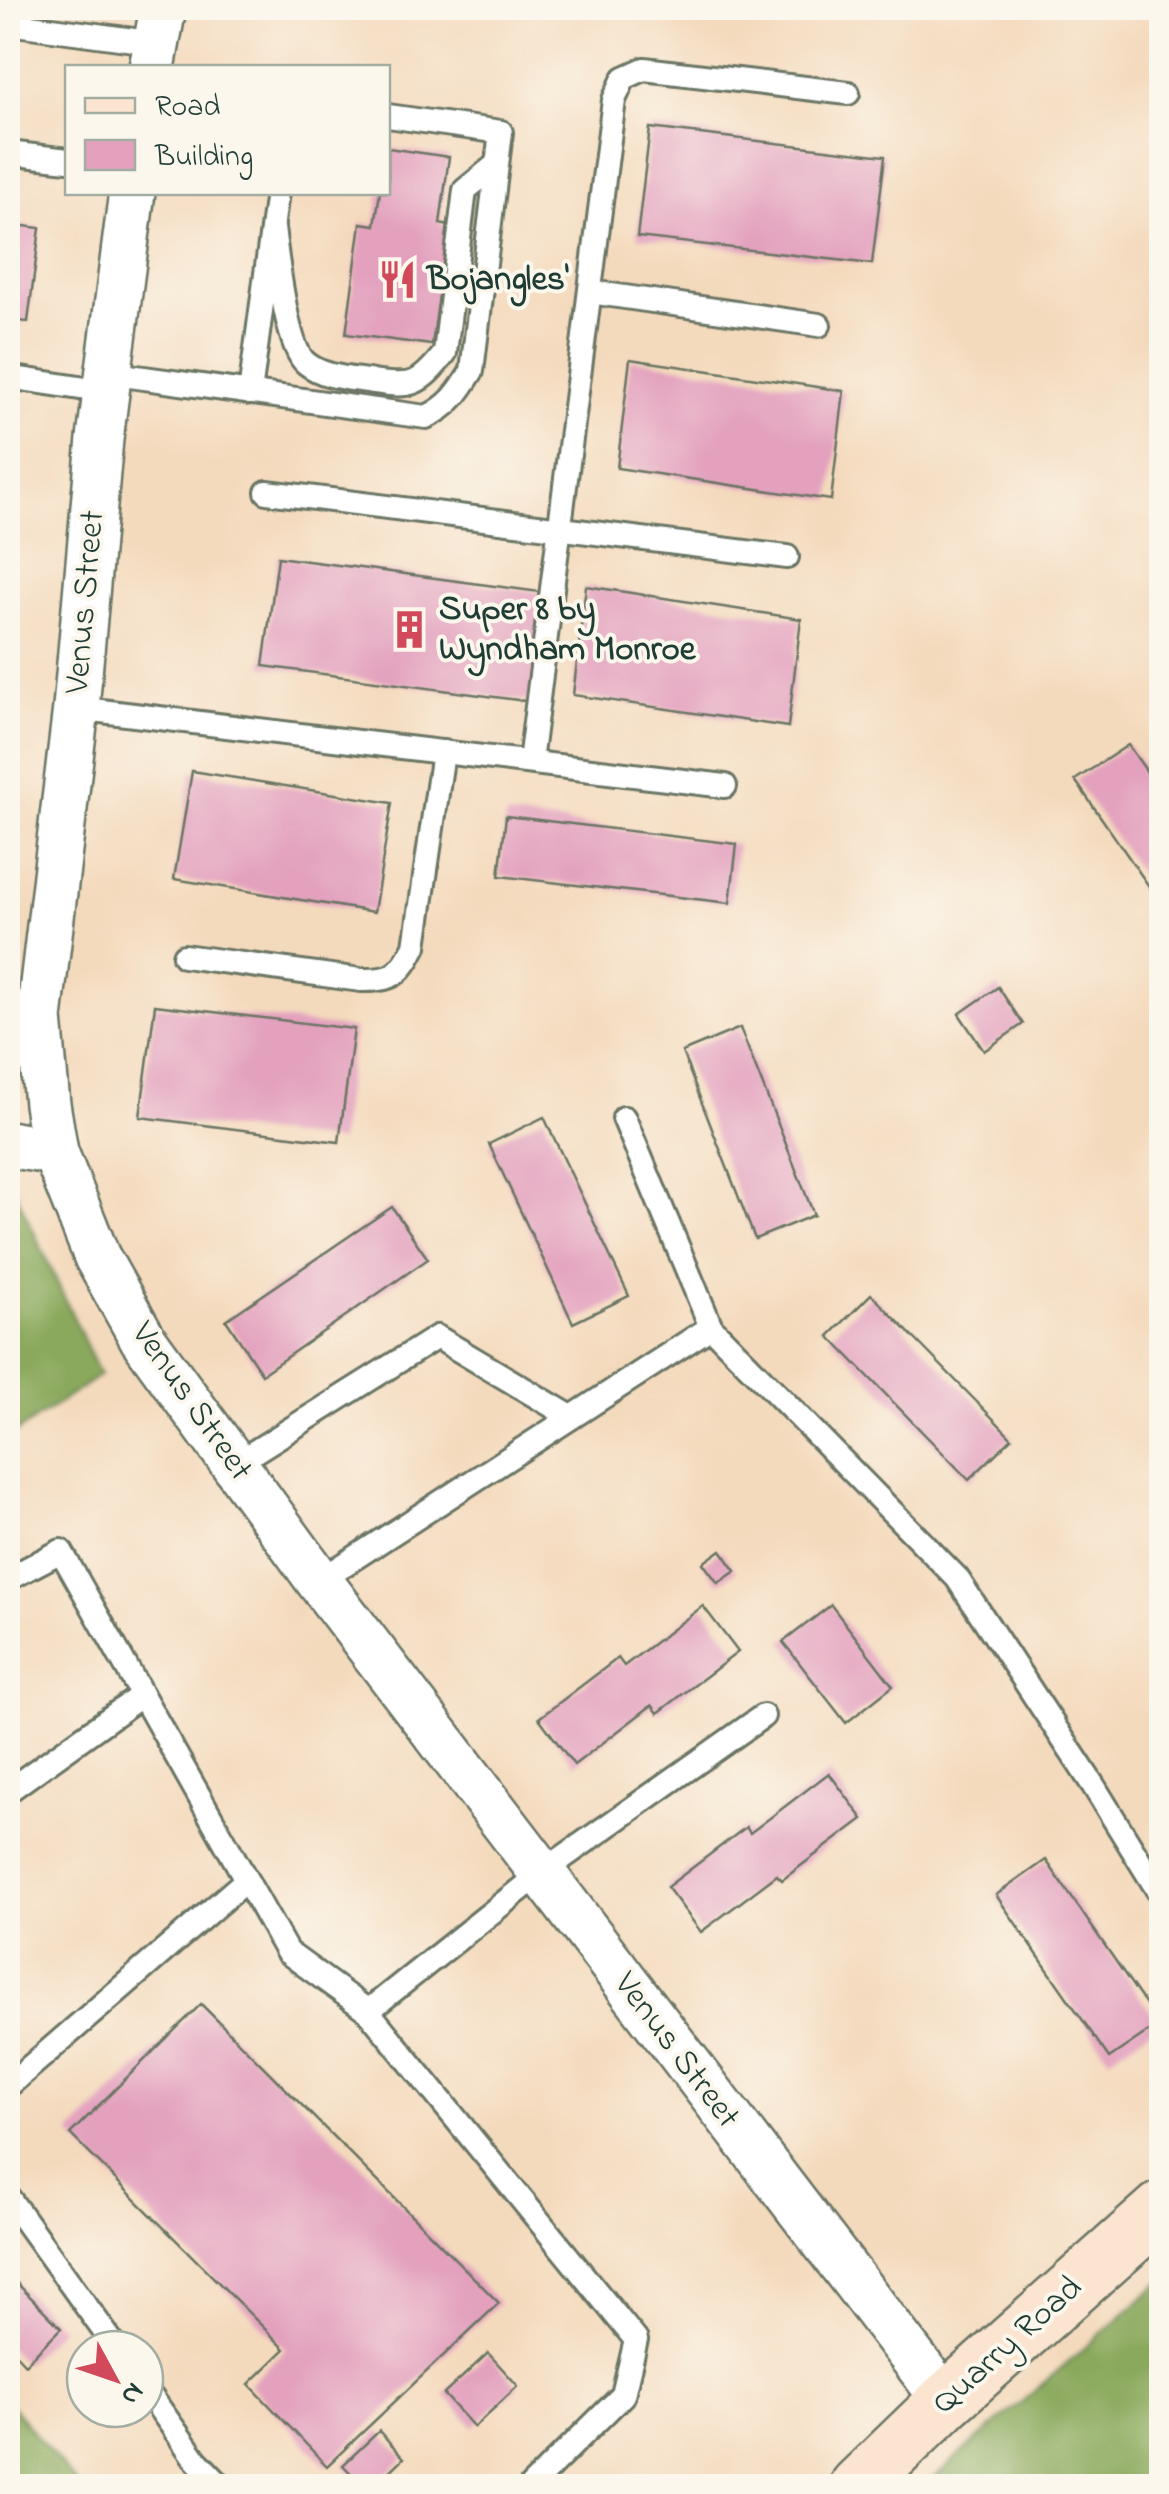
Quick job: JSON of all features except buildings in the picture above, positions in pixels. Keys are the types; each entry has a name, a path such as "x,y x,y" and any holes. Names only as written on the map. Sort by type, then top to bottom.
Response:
{"street":[{"name":"Venus Street","path":"132,195 107,383 76,708 40,1018 55,1152 97,1257 143,1339 319,1581 946,2401"},
{"path":"8,1144 55,1152"},
{"name":"Quarry Road","path":"858,2486 946,2401 1162,2209"}],"lane":[{"path":"8,23 157,39"},
{"path":"530,762 614,100 624,78 644,69 848,93"},
{"path":"8,378 250,393 426,416 444,409 472,371 502,132 390,116"},
{"path":"8,154 65,160"},
{"path":"272,228 290,333 303,362 328,375 404,387 429,374 445,353 465,190 497,164"},
{"path":"250,393 278,195"},
{"path":"590,292 819,325"},
{"path":"267,492 787,557"},
{"path":"76,708 725,786"},
{"path":"184,956 360,980 386,980 404,966 415,946 443,752"},
{"path":"624,1118 710,1327 957,1578 1162,1897"},
{"path":"319,1581 710,1327"},
{"path":"235,1464 437,1337 571,1417"},
{"path":"8,1579 61,1551 287,1952 368,2010 636,2340 624,2395 531,2486"},
{"path":"8,1791 142,1695"},
{"path":"368,2010 541,1873 764,1716"},
{"path":"8,2086 246,1880"},
{"path":"8,2197 103,2329"},
{"path":"165,2416 196,2460 221,2486"}],"green space":[{"path":"8,1188 14,1189 100,1375 8,1438"},
{"path":"1161,2282 1161,2486 924,2486"},
{"path":"8,2402 79,2486 8,2486"}],"place":[{"name":"Bojangles'","path":"397,280"},
{"name":"Super 8 by Wyndham Monroe","path":"409,630"}]}
